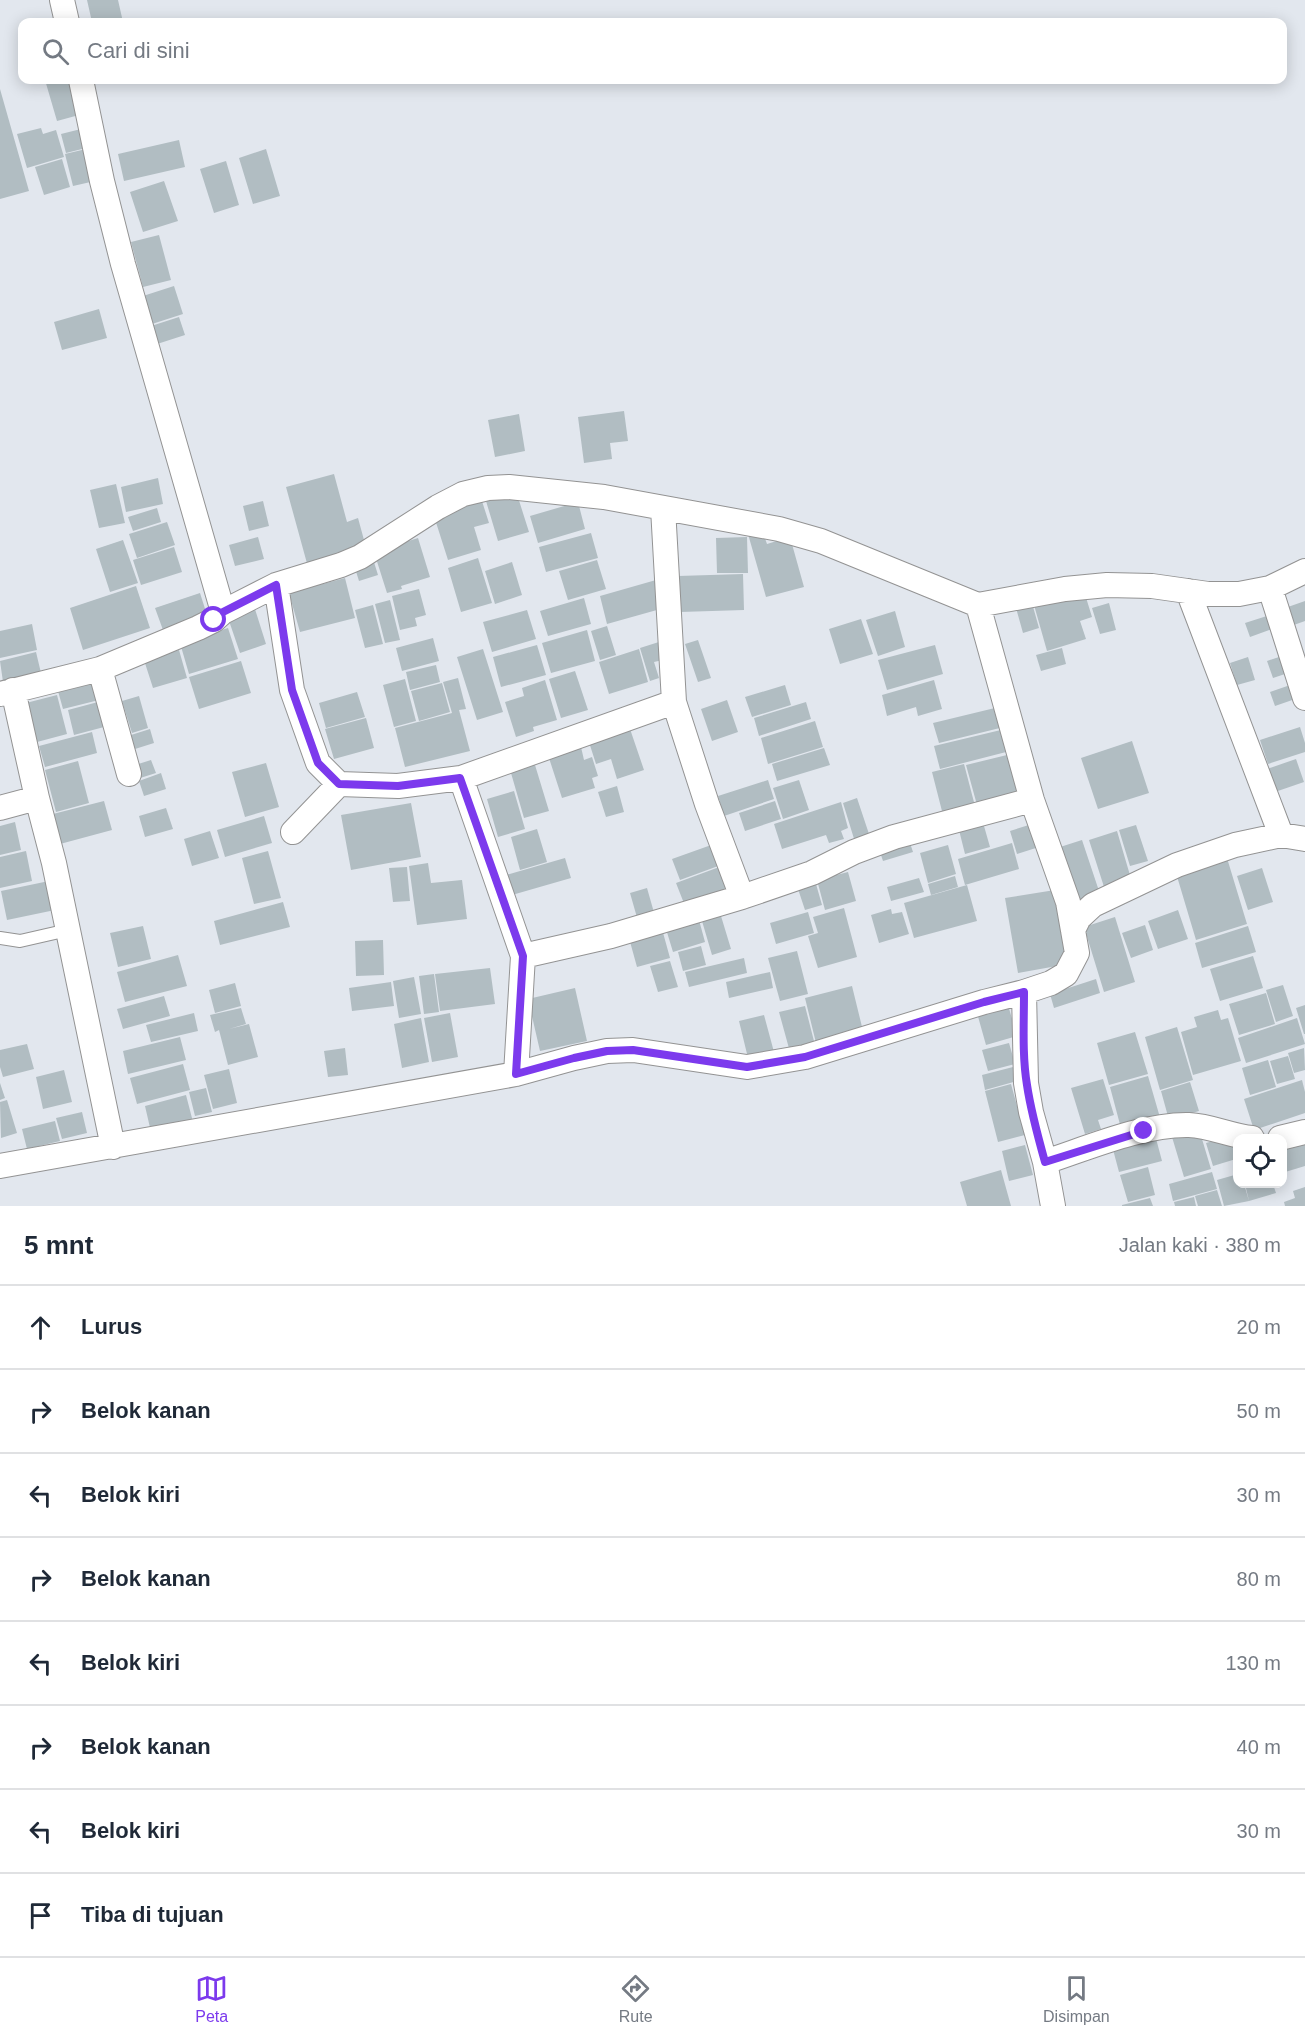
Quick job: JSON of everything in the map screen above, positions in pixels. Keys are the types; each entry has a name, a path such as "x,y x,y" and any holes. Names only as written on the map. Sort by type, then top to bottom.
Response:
{"street":[{"path":"62,0 66,18"},
{"path":"82,84 102,181 123,264 223,612"},
{"path":"113,1147 54,863 6,692 100,669 198,628 214,620 223,612 276,585 360,557 438,507 463,494 488,488 509,487 580,494 779,529 821,541 978,605 1065,589 1107,585 1152,586 1208,594 1239,594 1270,588 1305,571"},
{"path":"663,508 674,702 707,804 742,897"},
{"path":"276,585 292,690 318,763 339,784 398,786 460,778 674,702"},
{"path":"1270,588 1305,698"},
{"path":"1188,591 1281,835"},
{"path":"0,1167 516,1074 607,1051 633,1050 747,1067 805,1057 1051,983 1066,974 1077,953 1068,902 1032,800 978,605"},
{"path":"100,669 129,774"},
{"path":"460,778 523,956 516,1074"},
{"path":"292,832 339,784"},
{"path":"0,808 37,798"},
{"path":"523,956 611,936 742,897 812,873 854,852 894,837 1032,800"},
{"path":"1073,930 1079,918 1093,905 1177,865 1235,845 1281,835 1305,839"},
{"path":"1024,992 1026,1083 1053,1206"},
{"path":"1045,1162 1120,1137 1166,1127 1188,1125 1236,1134"},
{"path":"1287,1136 1305,1132"}],"lane":[{"path":"0,938 20,941 68,930"}],"building":[{"path":"87,0 118,0 122,18 91,18"},
{"path":"46,84 70,84 79,115 57,121"},
{"path":"0,89 29,191 0,199"},
{"path":"41,128 43,134 56,130 64,157 27,168 17,134"},
{"path":"81,129 86,148 66,153 61,134"},
{"path":"179,140 185,167 124,181 118,154"},
{"path":"86,149 95,181 73,186 65,154"},
{"path":"266,149 280,196 253,204 239,158"},
{"path":"62,159 70,187 44,195 35,167"},
{"path":"226,161 239,205 214,213 200,169"},
{"path":"164,181 178,221 143,232 130,192"},
{"path":"159,235 171,280 143,287 131,242"},
{"path":"174,286 183,314 152,324 143,296"},
{"path":"99,309 107,338 62,350 54,322"},
{"path":"179,317 185,335 154,345 148,327"},
{"path":"624,411 628,441 610,443 612,459 584,463 578,417"},
{"path":"519,414 525,451 495,457 488,420"},
{"path":"334,474 347,522 358,518 367,551 308,567 286,487"},
{"path":"158,478 163,504 126,512 121,487"},
{"path":"116,484 125,523 99,528 90,490"},
{"path":"516,491 529,532 498,541 486,501"},
{"path":"481,498 489,523 474,527 481,550 448,560 433,513"},
{"path":"263,501 269,526 249,531 243,506"},
{"path":"578,502 585,529 538,543 530,516"},
{"path":"157,508 161,522 133,531 128,517"},
{"path":"167,522 175,545 137,558 129,534"},
{"path":"762,530 767,544 790,537 804,587 766,597 748,534"},
{"path":"591,533 598,558 546,572 539,547"},
{"path":"258,537 264,559 235,566 229,545"},
{"path":"747,537 748,573 717,573 716,538"},
{"path":"418,538 430,577 387,593 374,552"},
{"path":"123,540 138,583 110,592 96,549"},
{"path":"174,547 182,572 141,585 133,560"},
{"path":"478,558 492,603 461,612 448,568"},
{"path":"373,559 378,575 359,581 354,565"},
{"path":"597,560 606,589 568,600 559,571"},
{"path":"512,562 522,595 495,604 485,571"},
{"path":"743,574 744,610 680,612 678,576"},
{"path":"345,578 355,618 300,632 289,593"},
{"path":"656,580 664,608 607,624 600,596"},
{"path":"136,586 150,628 83,650 70,608"},
{"path":"419,589 426,615 415,618 417,626 400,630 392,596"},
{"path":"1084,591 1092,617 1080,621 1086,639 1047,651 1034,605"},
{"path":"200,593 207,615 163,630 155,608"},
{"path":"584,598 591,624 548,636 540,611"},
{"path":"390,600 400,640 385,643 375,604"},
{"path":"1305,601 1305,621 1291,626 1285,608"},
{"path":"1032,603 1039,628 1023,633 1016,608"},
{"path":"1109,603 1116,630 1100,634 1092,608"},
{"path":"373,605 383,644 365,648 355,610"},
{"path":"254,606 266,644 240,653 227,615"},
{"path":"527,610 536,639 492,652 483,622"},
{"path":"895,611 905,647 878,656 866,620"},
{"path":"1270,615 1275,628 1250,637 1245,623"},
{"path":"861,619 873,654 840,664 829,629"},
{"path":"32,624 37,650 0,658 0,631"},
{"path":"607,626 616,655 600,660 591,631"},
{"path":"228,628 238,659 189,674 180,643"},
{"path":"587,630 595,661 551,673 542,643"},
{"path":"433,638 439,661 402,671 396,648"},
{"path":"698,640 711,678 698,682 685,644"},
{"path":"662,641 667,659 654,662 659,678 650,681 640,648"},
{"path":"537,645 546,675 501,687 493,657"},
{"path":"935,645 943,674 887,690 878,660"},
{"path":"1062,648 1066,664 1041,671 1036,655"},
{"path":"483,649 503,712 477,720 457,657"},
{"path":"639,649 648,682 609,694 599,662"},
{"path":"179,650 187,678 153,688 144,660"},
{"path":"36,652 41,673 3,682 0,661"},
{"path":"1288,654 1294,671 1273,678 1267,661"},
{"path":"1248,657 1255,680 1237,685 1230,663"},
{"path":"241,661 251,693 199,709 189,677"},
{"path":"436,665 440,682 410,690 406,672"},
{"path":"575,671 588,710 561,718 549,679"},
{"path":"458,678 466,709 459,710 470,751 405,767 395,728 452,713 443,682"},
{"path":"405,679 416,721 394,727 383,685"},
{"path":"545,680 557,720 533,727 534,731 516,737 505,702 524,696 522,688"},
{"path":"934,680 942,709 918,716 916,707 887,716 882,695"},
{"path":"94,682 99,700 63,709 58,691"},
{"path":"442,683 450,712 419,721 411,691"},
{"path":"1296,683 1301,697 1275,706 1270,692"},
{"path":"785,685 791,705 752,717 745,697"},
{"path":"357,692 365,717 326,728 319,703"},
{"path":"57,695 67,734 37,742 26,703"},
{"path":"139,696 148,728 132,733 122,701"},
{"path":"727,700 738,732 712,741 701,709"},
{"path":"98,702 104,727 74,735 68,710"},
{"path":"806,702 811,719 759,736 754,718"},
{"path":"999,707 1004,727 939,743 933,723"},
{"path":"366,718 374,748 334,759 325,729"},
{"path":"815,721 823,747 768,764 761,738"},
{"path":"629,726 644,770 617,779 611,759 596,764 588,739"},
{"path":"1300,727 1305,752 1268,764 1260,740"},
{"path":"150,729 154,743 135,749 131,735"},
{"path":"1005,729 1010,751 940,769 934,746"},
{"path":"92,732 97,753 45,767 39,746"},
{"path":"1132,741 1149,793 1098,809 1081,758"},
{"path":"581,747 584,760 592,757 598,776 592,778 595,788 562,798 549,758"},
{"path":"824,748 830,765 777,781 772,764"},
{"path":"1007,755 1018,795 977,805 966,765"},
{"path":"1296,759 1304,782 1272,793 1264,770"},
{"path":"151,760 156,773 137,779 132,766"},
{"path":"78,761 89,803 56,812 45,770"},
{"path":"266,763 279,807 245,817 232,772"},
{"path":"964,764 975,806 943,815 932,772"},
{"path":"535,765 549,811 524,818 511,773"},
{"path":"161,773 166,789 144,796 139,781"},
{"path":"768,780 774,799 724,816 718,796"},
{"path":"799,780 809,810 783,819 773,788"},
{"path":"617,786 624,812 606,817 598,792"},
{"path":"514,791 525,829 498,837 487,799"},
{"path":"857,798 870,837 855,842 843,803"},
{"path":"104,801 112,830 60,844 53,814"},
{"path":"775,801 781,819 745,831 739,813"},
{"path":"841,802 848,828 841,831 844,839 829,843 826,835 782,849 774,824"},
{"path":"411,803 421,857 351,870 341,815"},
{"path":"166,808 173,829 145,837 139,816"},
{"path":"264,816 272,843 225,857 217,830"},
{"path":"982,819 990,847 965,854 958,826"},
{"path":"15,822 21,850 0,855 0,826"},
{"path":"1032,824 1039,847 1017,854 1010,831"},
{"path":"1136,825 1148,861 1130,866 1119,830"},
{"path":"537,829 547,862 520,870 511,837"},
{"path":"210,831 219,858 192,866 184,839"},
{"path":"1117,831 1132,882 1105,890 1089,840"},
{"path":"908,837 913,852 883,861 878,846"},
{"path":"1082,840 1101,897 1075,905 1057,848"},
{"path":"1012,843 1019,869 965,885 958,859"},
{"path":"714,844 721,865 680,880 672,859"},
{"path":"948,845 956,874 928,883 920,853"},
{"path":"26,851 32,881 0,888 0,857"},
{"path":"268,851 281,898 254,904 242,858"},
{"path":"565,858 571,878 512,895 506,875"},
{"path":"1227,858 1247,924 1196,940 1176,873"},
{"path":"428,863 431,883 462,880 467,919 417,925 409,866"},
{"path":"722,866 733,894 687,911 676,883"},
{"path":"407,867 410,901 393,902 389,868"},
{"path":"1262,868 1273,902 1248,910 1237,876"},
{"path":"848,872 856,901 825,910 817,880"},
{"path":"955,876 958,887 931,895 928,884"},
{"path":"919,878 924,892 891,901 887,887"},
{"path":"49,881 55,910 7,920 1,891"},
{"path":"816,884 822,905 805,910 798,889"},
{"path":"967,885 977,921 914,938 904,903"},
{"path":"647,888 655,916 638,921 630,893"},
{"path":"1055,890 1068,964 1018,973 1005,898"},
{"path":"283,902 290,927 220,945 214,921"},
{"path":"844,908 857,957 818,968 808,936 818,933 813,917"},
{"path":"891,909 892,914 902,912 909,934 879,943 871,915"},
{"path":"1178,910 1188,939 1158,949 1148,921"},
{"path":"808,912 814,933 776,944 770,923"},
{"path":"721,916 731,949 712,955 702,921"},
{"path":"1115,917 1135,982 1104,992 1084,927"},
{"path":"699,920 705,942 673,952 666,929"},
{"path":"1145,925 1153,950 1131,958 1122,933"},
{"path":"143,926 151,959 118,967 110,933"},
{"path":"1248,926 1256,952 1202,968 1195,943"},
{"path":"662,929 670,958 637,967 629,938"},
{"path":"383,940 384,975 356,976 355,941"},
{"path":"701,946 706,965 683,971 678,952"},
{"path":"797,951 808,994 780,1001 768,958"},
{"path":"178,955 187,986 125,1002 117,972"},
{"path":"1253,956 1263,988 1220,1001 1210,969"},
{"path":"744,958 747,973 689,987 685,972"},
{"path":"670,961 678,987 658,992 650,966"},
{"path":"490,968 495,1004 440,1011 435,974"},
{"path":"770,972 773,988 729,998 726,982"},
{"path":"434,974 439,1012 424,1014 419,976"},
{"path":"414,977 421,1014 399,1018 393,981"},
{"path":"1096,979 1100,993 1054,1008 1050,994"},
{"path":"391,982 394,1006 352,1011 349,988"},
{"path":"235,983 241,1006 215,1013 209,990"},
{"path":"1283,985 1293,1016 1276,1022 1266,990"},
{"path":"852,986 864,1035 817,1047 805,998"},
{"path":"575,988 587,1041 540,1051 528,999"},
{"path":"1266,993 1275,1024 1239,1035 1229,1004"},
{"path":"164,996 170,1016 123,1029 117,1009"},
{"path":"1008,1005 1017,1036 986,1045 977,1013"},
{"path":"1305,1005 1305,1034 1304,1034 1296,1008"},
{"path":"805,1006 815,1045 790,1052 779,1012"},
{"path":"241,1008 246,1024 229,1029 249,1024 258,1057 228,1065 219,1030 215,1032 210,1015"},
{"path":"1218,1010 1221,1020 1228,1018 1241,1061 1193,1075 1181,1032 1197,1027 1194,1017"},
{"path":"194,1013 198,1031 151,1042 146,1025"},
{"path":"450,1013 458,1057 432,1062 424,1018"},
{"path":"764,1015 774,1052 748,1058 739,1021"},
{"path":"421,1018 429,1062 402,1068 394,1024"},
{"path":"1297,1018 1305,1044 1246,1063 1238,1038"},
{"path":"1177,1027 1193,1080 1160,1090 1145,1037"},
{"path":"1135,1032 1148,1074 1109,1085 1097,1043"},
{"path":"180,1037 186,1060 128,1074 123,1051"},
{"path":"1009,1043 1015,1064 988,1071 982,1050"},
{"path":"27,1044 34,1069 3,1077 0,1067 0,1050"},
{"path":"345,1048 348,1075 328,1077 324,1051"},
{"path":"1304,1048 1305,1070 1294,1073 1288,1053"},
{"path":"1288,1056 1295,1079 1277,1084 1270,1061"},
{"path":"1268,1060 1276,1087 1250,1095 1242,1068"},
{"path":"183,1064 190,1090 137,1104 130,1078"},
{"path":"1013,1067 1017,1081 985,1090 982,1075"},
{"path":"229,1069 237,1103 213,1109 204,1075"},
{"path":"64,1070 72,1102 43,1109 36,1077"},
{"path":"1148,1076 1161,1121 1122,1132 1110,1087"},
{"path":"1103,1079 1114,1115 1098,1120 1101,1129 1085,1134 1071,1088"},
{"path":"1302,1080 1305,1092 1305,1113 1254,1130 1244,1099"},
{"path":"1190,1082 1199,1111 1169,1120 1161,1091"},
{"path":"0,1083 5,1098 0,1100"},
{"path":"1011,1084 1025,1135 998,1142 985,1091"},
{"path":"206,1088 212,1112 195,1116 189,1092"},
{"path":"186,1095 193,1122 151,1132 145,1106"},
{"path":"7,1100 17,1133 1,1138 0,1102"},
{"path":"82,1112 87,1133 62,1139 56,1118"},
{"path":"55,1121 60,1141 27,1149 22,1129"},
{"path":"1199,1129 1211,1169 1184,1177 1172,1137"},
{"path":"1154,1131 1162,1161 1119,1172 1111,1142"},
{"path":"1230,1136 1233,1160 1213,1166 1206,1143"},
{"path":"1305,1137 1305,1166 1287,1171 1287,1142"},
{"path":"1025,1145 1033,1175 1009,1181 1002,1151"},
{"path":"1148,1167 1155,1195 1128,1202 1120,1175"},
{"path":"1001,1170 1011,1206 967,1206 960,1182"},
{"path":"1212,1172 1217,1189 1173,1201 1169,1184"},
{"path":"1233,1175 1233,1188 1245,1188 1249,1201 1224,1206 1217,1180"},
{"path":"1305,1187 1305,1206 1285,1206 1284,1202 1295,1198 1293,1191"},
{"path":"1246,1188 1274,1188 1276,1193 1249,1201"},
{"path":"1217,1190 1222,1206 1198,1206 1195,1196"},
{"path":"1194,1197 1196,1206 1175,1206 1174,1202"},
{"path":"1150,1198 1153,1206 1122,1206 1122,1205"}],"route":[{"path":"214,620 223,612 276,585 292,690 318,763 339,784 398,786 460,778 523,956 516,1074 607,1051 633,1050 747,1067 805,1057 1024,992 1026,1083 1045,1162 1144,1131"}]}
